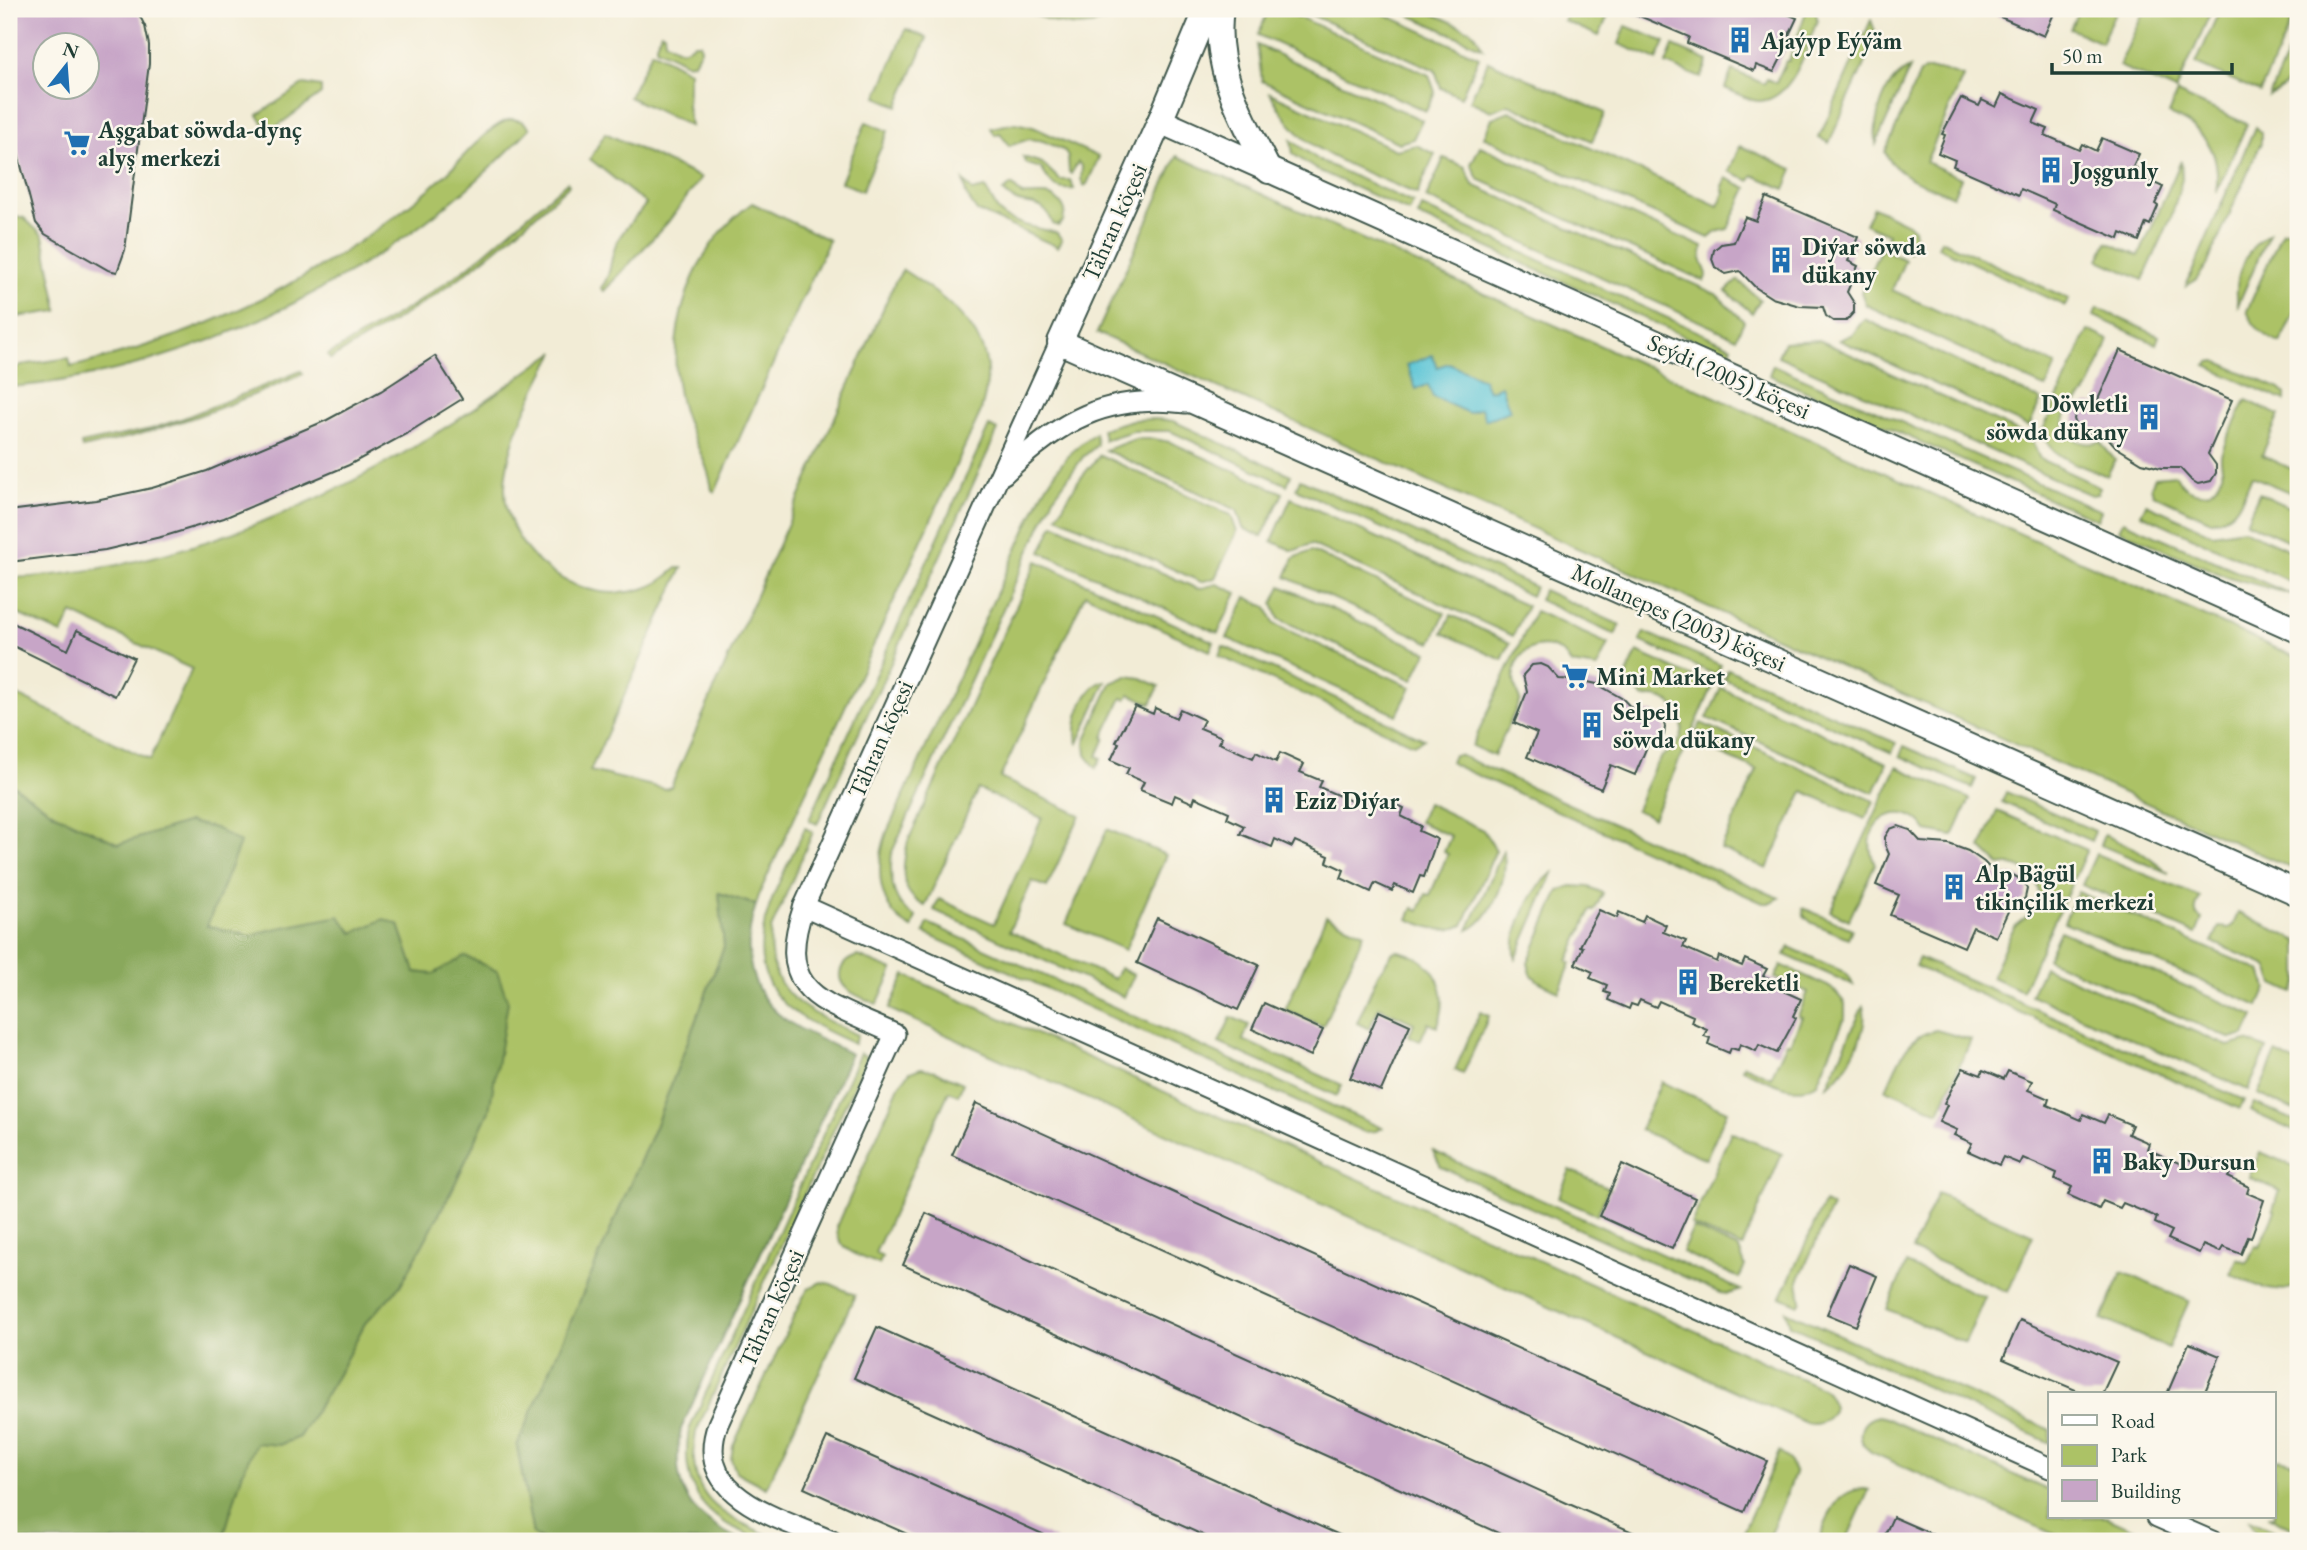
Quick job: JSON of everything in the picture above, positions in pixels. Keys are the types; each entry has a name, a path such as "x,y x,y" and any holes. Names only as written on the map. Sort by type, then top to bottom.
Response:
{"street":[{"name":"Tähran köçesi","path":"832,1541 752,1506 735,1495 716,1473 712,1458 718,1424 895,1034 823,1001 808,990 795,966 794,940 804,906 1160,121 1207,9"},
{"path":"1221,9 1218,30 1226,80 1269,171"},
{"name":"Seýdi (2005) köçesi","path":"1160,121 2298,630"},
{"name":"Mollanepes (2003) köçesi","path":"1060,342 2298,893"},
{"path":"996,482 1026,454 1081,416 1125,402 1163,400 1201,405"},
{"path":"804,906 2048,1467"},
{"path":"2159,1518 2212,1541"}],"green space":[{"path":"1020,9 1131,9 1102,22 1076,25 1063,24"},
{"path":"1269,9 1281,9 1429,75 1435,92 1426,111 1258,35"},
{"path":"1298,9 1373,9 1479,57 1461,97 1441,88 1435,70"},
{"path":"1396,9 1422,9 1470,30 1483,48"},
{"path":"1569,9 1583,9 1607,18 1599,36 1564,21"},
{"path":"1807,9 1816,9 1817,20 1798,70 1782,91 1772,98 1756,101 1725,88 1732,70 1764,84 1767,79 1776,83 1786,61 1789,61"},
{"path":"2079,9 2117,9 2101,43 2070,29"},
{"path":"2145,9 2212,9 2176,91 2119,66"},
{"path":"2220,9 2297,9 2260,92 2196,64"},
{"path":"1871,20 1876,34 1874,42 1829,143 1819,138"},
{"path":"1626,26 1665,42 1657,60 1619,44"},
{"path":"906,29 927,38 898,106 877,97"},
{"path":"2298,30 2294,69 2285,85 2269,96"},
{"path":"661,32 664,33 665,41 680,49 700,43 701,49 694,62 688,64 656,48"},
{"path":"1257,45 1422,120 1413,139 1399,143 1262,81"},
{"path":"1673,46 1708,61 1701,78 1666,64"},
{"path":"652,51 689,71 687,106 690,126 629,97"},
{"path":"1488,61 1605,113 1592,141 1509,104 1491,111 1470,101"},
{"path":"1910,68 1876,144 1876,123 1882,101 1893,81"},
{"path":"1943,70 1963,77 1926,162 1961,178 1953,196 1905,175 1890,161 1885,152 1920,73"},
{"path":"304,84 321,87 321,94 269,132 258,115"},
{"path":"1270,93 1396,150 1416,145 1435,154 1417,194 1357,169 1314,146 1293,127"},
{"path":"2177,93 2247,124 2216,193 2216,165 2208,143 2192,126 2168,114"},
{"path":"1509,111 1718,206 1724,193 1722,186 1726,178 1747,188 1728,229 1716,232 1709,238 1484,137 1492,118"},
{"path":"512,119 522,121 530,128 479,178 422,224 359,267 292,304 222,335 151,360 79,378 9,387 9,373 21,365 69,358 71,367 112,356 192,329 268,296 385,224 443,177 485,135"},
{"path":"866,122 888,131 862,191 841,182"},
{"path":"1015,123 1033,127 1099,157 1087,184 1084,186 1081,179 1082,167 1078,162 1071,174 1069,172 1065,151 1043,141 1029,139 1009,146 1000,133 995,135 991,128"},
{"path":"2255,127 2261,133 2261,143 2207,265 2196,280 2186,286"},
{"path":"605,133 701,178 668,222 604,291 601,288 605,283 618,240 646,204 590,159"},
{"path":"1291,140 1320,161 1413,203 1409,212 1315,169 1293,154"},
{"path":"1480,146 1703,247 1701,259 1707,274 1704,281 1478,179 1471,164"},
{"path":"1740,146 1793,169 1785,189 1753,175 1750,181 1729,171"},
{"path":"1177,156 2298,658 2298,871 1097,333"},
{"path":"1023,157 1042,163 1060,180 1070,180 1074,189 1062,189 1053,185 1041,168 1027,164"},
{"path":"1444,158 1465,167 1473,185 1716,294 1744,321 1736,338 1426,198"},
{"path":"2181,161 2182,179 2171,218 2143,280 2099,260 2107,242 2139,256"},
{"path":"964,181 972,191 985,188 999,212 1006,218 1057,233 1062,240 1058,247 977,211 966,195"},
{"path":"567,182 569,185 471,269 420,305 330,359 328,355 412,306 468,267"},
{"path":"1012,185 1022,195 1051,196 1065,210 1063,221 1058,226 1053,224 1043,209 1010,198 1003,191"},
{"path":"752,203 829,240 715,492 681,404 676,376 676,348 687,293 698,267 731,221"},
{"path":"1422,207 1732,347 1728,356 1418,216"},
{"path":"1873,207 1914,229 1915,236 1909,252 1885,241 1888,234 1865,224"},
{"path":"20,217 43,236 58,311 9,318 9,218"},
{"path":"2298,230 2298,303 2280,343 2260,331 2247,311 2282,231"},
{"path":"2269,233 2238,305 2237,284 2243,264 2253,247"},
{"path":"1941,240 2069,299 2065,306 1938,247"},
{"path":"1881,248 1905,260 1892,290 2056,365 2046,388 1866,305 1861,292"},
{"path":"903,270 960,314 981,344 987,379 981,411 756,905 719,893 724,946 655,1127 517,1446 533,1534 544,1541 222,1541 243,1471 256,1442 279,1445 299,1437 337,1376 365,1323 401,1285 452,1190 489,1111 433,974 415,972 399,925 353,933 269,930 252,936 207,926 189,822 119,844 55,814 9,782 9,691 150,760 192,669 72,613 62,634 9,610 9,578 67,573 184,549 298,507 404,453 467,414 555,352 522,417 510,452 505,488 508,513 518,537 534,557 553,573 576,585 601,592 626,592 651,586 677,568 682,568 590,771 665,789 671,787 895,282"},
{"path":"1738,280 1760,300 1752,313 1726,291"},
{"path":"2097,308 2159,336 2156,344 2094,316"},
{"path":"1864,319 2041,400 2029,427 1839,340 1853,334"},
{"path":"2088,330 2109,340 2091,384 2082,398 2069,408 2065,422 2069,434 2079,442 2100,442 2115,460 2107,476 2059,454 2045,440 2043,430"},
{"path":"1819,340 2030,437 2040,459 2100,487 2097,494 2091,495 1778,356 1784,342"},
{"path":"2216,361 2280,389 2285,394 2285,401 2206,366"},
{"path":"1773,365 2101,511 2097,520 1769,375"},
{"path":"301,371 303,374 195,417 82,448 81,444 151,429 184,418"},
{"path":"2246,400 2279,415 2262,455 2298,472 2298,496 2252,476 2232,512 2209,520 2153,494 2151,486 2155,477 2176,475 2184,486 2196,492 2209,492 2214,488 2222,475 2222,450"},
{"path":"1132,420 1173,421 1291,475 1287,485 1170,431 1133,431 1104,440 1102,429"},
{"path":"989,426 998,430 817,824 809,820"},
{"path":"1095,433 1097,445 1083,457 1054,497 892,852 894,889 902,905 916,917 912,928 891,910 885,898 880,872 887,832 1043,492 1065,460"},
{"path":"1135,439 1170,442 1283,493 1262,537 1243,528 1237,510 1105,450"},
{"path":"1100,455 1231,515 1237,532 1215,578 1201,582 1057,516 1078,481"},
{"path":"1300,479 1535,587 1531,596 1296,489"},
{"path":"2259,493 2298,511 2298,545 2246,522"},
{"path":"1291,498 1527,606 1513,636 1311,544 1293,551 1272,541"},
{"path":"2146,504 2213,534 2243,529 2298,554 2298,585 2141,514"},
{"path":"2123,521 2290,594 2225,576 2119,530"},
{"path":"1054,524 1198,589 1217,584 1237,593 1218,633 1041,552"},
{"path":"1311,551 1445,613 1431,643 1286,577 1294,558"},
{"path":"1037,561 1214,642 1210,651 1085,594 1000,778 1080,815 1047,887 1032,881 1009,931 1114,979 1120,968 1134,975 1124,997 934,910 939,899 994,924 1042,818 978,789 925,906 910,894 904,878 908,841"},
{"path":"1281,586 1427,652 1413,680 1279,619 1273,604"},
{"path":"1543,590 1620,625 1615,635 1539,600"},
{"path":"1246,597 1267,607 1274,624 1411,687 1397,715 1227,638"},
{"path":"1535,611 1608,644 1597,668 1571,664 1563,654 1541,646 1530,649 1521,656 1515,667 1514,682 1520,700 1494,756 1472,746"},
{"path":"1451,615 1510,643 1502,660 1443,633"},
{"path":"1644,632 1721,665 1716,675 1640,641"},
{"path":"1223,646 1424,739 1415,744 1411,743 1219,656"},
{"path":"1637,652 1713,686 1653,818 1636,810 1655,766 1679,741 1683,728 1679,713 1668,702 1661,698 1644,698 1624,681"},
{"path":"1728,669 1896,743 1892,753 1724,679"},
{"path":"1127,676 1141,678 1159,686 1151,704 1130,694 1126,699 1122,698 1103,737 1105,738 1097,756 1101,758 1096,768 1086,755 1085,741 1111,683"},
{"path":"1106,681 1078,743 1076,726 1086,697 1092,689"},
{"path":"1721,688 1887,763 1874,793 1707,718"},
{"path":"1701,723 1874,801 1865,819 1803,791 1767,869 1721,849 1757,770 1692,741"},
{"path":"1904,746 1976,779 1972,788 1900,756"},
{"path":"1454,755 1779,898 1771,903 1763,903 1454,765 1451,762"},
{"path":"1897,767 1970,799 1953,836 1927,831 1918,820 1907,815 1896,814 1877,825 1871,835 1870,848 1875,864 1849,920 1830,911"},
{"path":"9,782 55,814 119,844 189,822 215,828 240,843 207,926 252,936 339,916 353,933 384,919 399,925 415,972 433,974 465,956 497,971 508,1002 489,1111 452,1190 401,1285 365,1323 337,1376 299,1437 279,1445 256,1443 243,1471 222,1541 9,1541"},
{"path":"2006,792 2095,831 2091,841 2002,802"},
{"path":"1427,803 1483,830 1496,850 1463,925 1456,928 1442,930 1408,919 1413,908 1419,910 1426,894 1430,895 1448,854 1444,852 1451,836 1419,822"},
{"path":"1997,811 2087,850 2022,991 1992,977 2015,927 2035,909 2039,896 2038,888 2031,875 2024,870 2017,866 2000,866 1981,848"},
{"path":"805,828 813,832 771,929 774,970 782,985 806,1008 857,1035 854,1044 796,1013 775,994 764,972 761,948 764,924 772,899"},
{"path":"1107,829 1166,855 1125,950 1066,924"},
{"path":"2104,835 2138,850 2169,873 2100,845"},
{"path":"1503,851 1504,872 1497,896 1484,917 1468,930"},
{"path":"2096,854 2200,897 2196,912 2202,919 2196,934 2082,885"},
{"path":"1553,873 1516,959 1516,936 1524,912 1537,889"},
{"path":"1571,886 1589,887 1603,893 1594,911 1591,910 1568,961 1571,963 1559,992 1538,981 1531,974 1528,962 1559,891"},
{"path":"2078,892 2261,971 2267,988 2259,1006 2064,922"},
{"path":"719,893 756,905 751,922 749,956 757,987 766,1000 792,1024 851,1054 681,1429 678,1468 687,1498 696,1511 709,1522 743,1541 544,1541 533,1535 517,1446 655,1127 724,947"},
{"path":"1803,908 1852,929 1848,938 1812,923 1804,916"},
{"path":"2238,913 2298,941 2298,982 2293,993 2274,984 2267,966 2212,942 2219,927 2228,928 2233,925"},
{"path":"1326,916 1364,933 1323,1026 1285,1010"},
{"path":"928,923 1382,1128 1364,1132 924,933"},
{"path":"2060,931 2254,1016 2245,1035 2231,1039 2047,959"},
{"path":"1789,947 1842,971 1853,985 1785,955"},
{"path":"1398,951 1422,961 1431,969 1441,990 1443,1001 1437,1027 1428,1023 1420,1041 1409,1036 1414,1023 1379,1007 1369,1029 1357,1023 1378,974 1393,952"},
{"path":"858,956 893,970 877,1004 851,992 842,982 842,966"},
{"path":"1919,958 2244,1100 2240,1109 1915,966"},
{"path":"1781,965 1832,988 1845,1003 1845,1017 1817,1083 1799,1089 1780,1085 1742,1069 1744,1065 1771,1077 1802,1017 1798,1016 1808,992 1775,978"},
{"path":"2044,967 2228,1046 2247,1041 2267,1049 2248,1090 2031,995"},
{"path":"905,975 1822,1388 1830,1398 1833,1410 1822,1422 1806,1423 889,1009"},
{"path":"1863,1006 1863,1027 1855,1050 1842,1072 1827,1086"},
{"path":"1480,1012 1489,1016 1463,1074 1455,1070"},
{"path":"1231,1017 1249,1025 1243,1040 1342,1085 1337,1096 1219,1043"},
{"path":"1936,1030 1971,1040 1939,1112 1886,1089 1910,1044 1925,1033"},
{"path":"860,1053 867,1057 696,1432 696,1476 713,1504 743,1524 781,1541 755,1537 712,1513 694,1490 687,1462 689,1430"},
{"path":"2276,1053 2298,1064 2298,1112 2258,1094"},
{"path":"921,1068 963,1083 958,1095 949,1091 875,1253 882,1257 879,1264 850,1252 840,1242 837,1227 899,1086 910,1072"},
{"path":"1661,1082 1727,1111 1706,1159 1640,1130"},
{"path":"2254,1103 2298,1122 2298,1133 2250,1111"},
{"path":"1731,1132 1782,1154 1742,1247 1691,1225"},
{"path":"1433,1151 1741,1290 1728,1294 1720,1293 1441,1167"},
{"path":"2260,1152 2298,1168 2298,1285 2289,1289 2264,1288 2231,1274 2237,1259 2247,1263 2255,1246 2259,1247 2275,1211 2273,1209 2280,1191 2249,1177"},
{"path":"1570,1170 1609,1188 1597,1215 1558,1198"},
{"path":"1937,1193 2033,1235 2008,1292 1912,1250"},
{"path":"1824,1203 1832,1207 1798,1281 1801,1301 1798,1305 1781,1297"},
{"path":"1693,1228 1739,1249 1745,1266 1739,1278 1682,1252"},
{"path":"1906,1264 1985,1297 1965,1343 1887,1309"},
{"path":"2122,1272 2189,1301 2168,1348 2102,1319"},
{"path":"821,1282 855,1295 766,1488 736,1472 731,1459 733,1446 802,1299 809,1288"},
{"path":"1786,1311 2048,1429 2048,1442 1790,1325"},
{"path":"1871,1418 1886,1418 2048,1490 2048,1518 2109,1518 2145,1534 2141,1541 2069,1541 1871,1452 1863,1442 1861,1431"},
{"path":"1779,1452 1789,1460 1795,1474 1767,1541 1739,1541"},
{"path":"2276,1460 2298,1464 2298,1531 2270,1518 2276,1518"},
{"path":"1855,1490 1869,1490 1846,1541 1818,1541 1829,1514 1840,1499"},
{"path":"2249,1520 2295,1541 2261,1537 2252,1528"}],"water":[{"path":"1432,355 1437,367 1449,363 1483,379 1488,391 1501,386 1510,411 1485,420 1481,408 1468,413 1433,397 1428,385 1416,389 1407,365"}],"building":[{"name":"Aşgabat söwda-dynç alyş merkezi","path":"9,9 136,9 145,26 149,64 125,250 117,272 108,270 45,234 36,223 11,127 9,128"},
{"name":"Ajaýyp Eýýäm","path":"1623,9 1775,9 1797,18 1789,35 1792,37 1774,72 1756,65 1754,71 1687,43 1689,37"},
{"path":"1982,9 2056,9 2044,36"},
{"name":"Joşgunly","path":"2002,94 2039,110 2033,123 2048,129 2045,135 2079,150 2082,144 2096,151 2102,138 2139,154 2133,167 2148,173 2145,179 2163,187 2150,225 2146,223 2139,241 2121,233 2119,239 2053,210 2055,204 2021,189 2019,195 1953,166 1955,160 1938,153 1945,135 1942,134 1961,98 1979,106 1982,100 1996,107"},
{"name":"Diýar söwda dükany","path":"1766,197 1858,237 1848,261 1858,266 1847,292 1854,303 1854,312 1846,321 1833,321 1826,316 1823,307 1800,306 1772,298 1755,287 1740,271 1726,274 1715,267 1712,259 1714,250 1721,244 1734,242 1745,217 1756,221"},
{"name":"Döwletli söwda dükany","path":"2120,350 2232,400 2208,454 2216,465 2216,473 2211,481 2198,484 2180,468 2161,468 2142,463 2116,447 2102,431 2088,434 2077,428 2074,419 2076,411 2087,404 2096,404"},
{"path":"435,356 462,399 349,465 224,518 165,536 105,550 9,562 9,511 96,500 152,488 207,471 327,420 381,391"},
{"path":"9,621 68,650 77,630 134,658 115,696 9,644"},
{"name":"Selpeli söwda dükany","path":"1541,664 1548,667 1559,679 1597,684 1623,699 1636,713 1652,712 1663,719 1664,735 1648,744 1635,775 1611,765 1601,789 1527,757 1537,733 1514,723 1527,692 1523,675 1532,665"},
{"name":"Eziz Diýar","path":"1135,706 1153,714 1155,708 1176,718 1180,709 1204,720 1200,728 1222,737 1219,743 1253,758 1256,752 1276,762 1280,753 1304,764 1300,772 1322,781 1319,787 1353,802 1356,796 1376,805 1380,797 1404,808 1401,816 1421,826 1419,831 1437,839 1424,877 1420,876 1413,893 1395,885 1392,891 1375,883 1371,892 1341,878 1344,870 1327,862 1329,856 1295,841 1292,847 1275,839 1272,847 1240,834 1244,826 1227,818 1229,812 1195,797 1193,803 1175,795 1172,803 1140,790 1144,782 1126,774 1129,768 1111,760 1119,743 1116,742"},
{"name":"Alp Bägül tikinçilik merkezi","path":"1898,826 1910,830 1921,842 1949,844 1968,851 1984,862 1999,878 2013,875 2024,881 2027,889 2025,898 2010,907 1996,937 1973,927 1964,947 1890,915 1899,895 1876,885 1889,854 1885,837 1890,829"},
{"name":"Bereketli","path":"1599,910 1617,918 1619,912 1642,922 1645,915 1666,925 1663,932 1686,941 1683,947 1717,962 1719,956 1742,966 1745,959 1767,969 1763,976 1786,985 1783,991 1801,999 1793,1016 1796,1018 1777,1053 1759,1045 1756,1051 1740,1044 1738,1050 1731,1048 1729,1053 1708,1044 1710,1038 1704,1036 1707,1029 1691,1022 1693,1016 1659,1001 1656,1007 1640,1000 1637,1006 1631,1004 1629,1009 1608,1000 1610,994 1604,992 1607,985 1590,978 1593,972 1575,964 1583,947 1580,946"},
{"path":"1157,918 1259,965 1238,1010 1137,963"},
{"path":"1264,1003 1323,1030 1311,1056 1252,1029"},
{"path":"1379,1011 1410,1025 1381,1091 1350,1078"},
{"name":"Baky Dursun","path":"1963,1068 1981,1075 1983,1070 2004,1079 2008,1071 2032,1081 2028,1090 2049,1099 2047,1105 2081,1120 2083,1114 2104,1123 2108,1115 2132,1125 2128,1134 2149,1143 2147,1149 2181,1164 2183,1158 2204,1167 2208,1159 2232,1169 2228,1177 2249,1187 2247,1193 2264,1200 2251,1238 2248,1237 2241,1254 2223,1247 2220,1252 2203,1245 2199,1253 2168,1239 2172,1231 2155,1223 2157,1217 2123,1203 2120,1208 2103,1201 2099,1209 2068,1195 2072,1187 2055,1179 2057,1173 2023,1158 2020,1164 2003,1157 1999,1165 1968,1151 1972,1143 1954,1135 1957,1130 1939,1122 1947,1105 1944,1103"},
{"path":"976,1103 1767,1461 1744,1512 952,1155"},
{"path":"1622,1164 1695,1198 1672,1249 1599,1216"},
{"path":"926,1213 1653,1541 1516,1541 903,1265"},
{"path":"1849,1264 1877,1276 1856,1326 1827,1314"},
{"path":"2020,1320 2117,1362 2103,1392 2080,1392 2003,1359"},
{"path":"877,1327 1353,1541 1216,1541 854,1378"},
{"path":"2189,1343 2220,1356 2205,1392 2168,1392"},
{"path":"827,1437 1058,1541 923,1541 855,1511 804,1488"},
{"path":"1893,1517 1948,1541 1882,1541"}],"place":[{"name":"Ajaýyp Eýýäm","path":"1740,40"},
{"name":"Aşgabat söwda-dynç alyş merkezi","path":"77,143"},
{"name":"Joşgunly","path":"2051,170"},
{"name":"Diýar söwda dükany","path":"1781,260"},
{"name":"Döwletli söwda dükany","path":"2149,417"},
{"name":"Mini Market","path":"1575,676"},
{"name":"Selpeli söwda dükany","path":"1592,725"},
{"name":"Eziz Diýar","path":"1274,800"},
{"name":"Alp Bägül tikinçilik merkezi","path":"1954,887"},
{"name":"Bereketli","path":"1688,982"},
{"name":"Baky Dursun","path":"2102,1161"}]}
